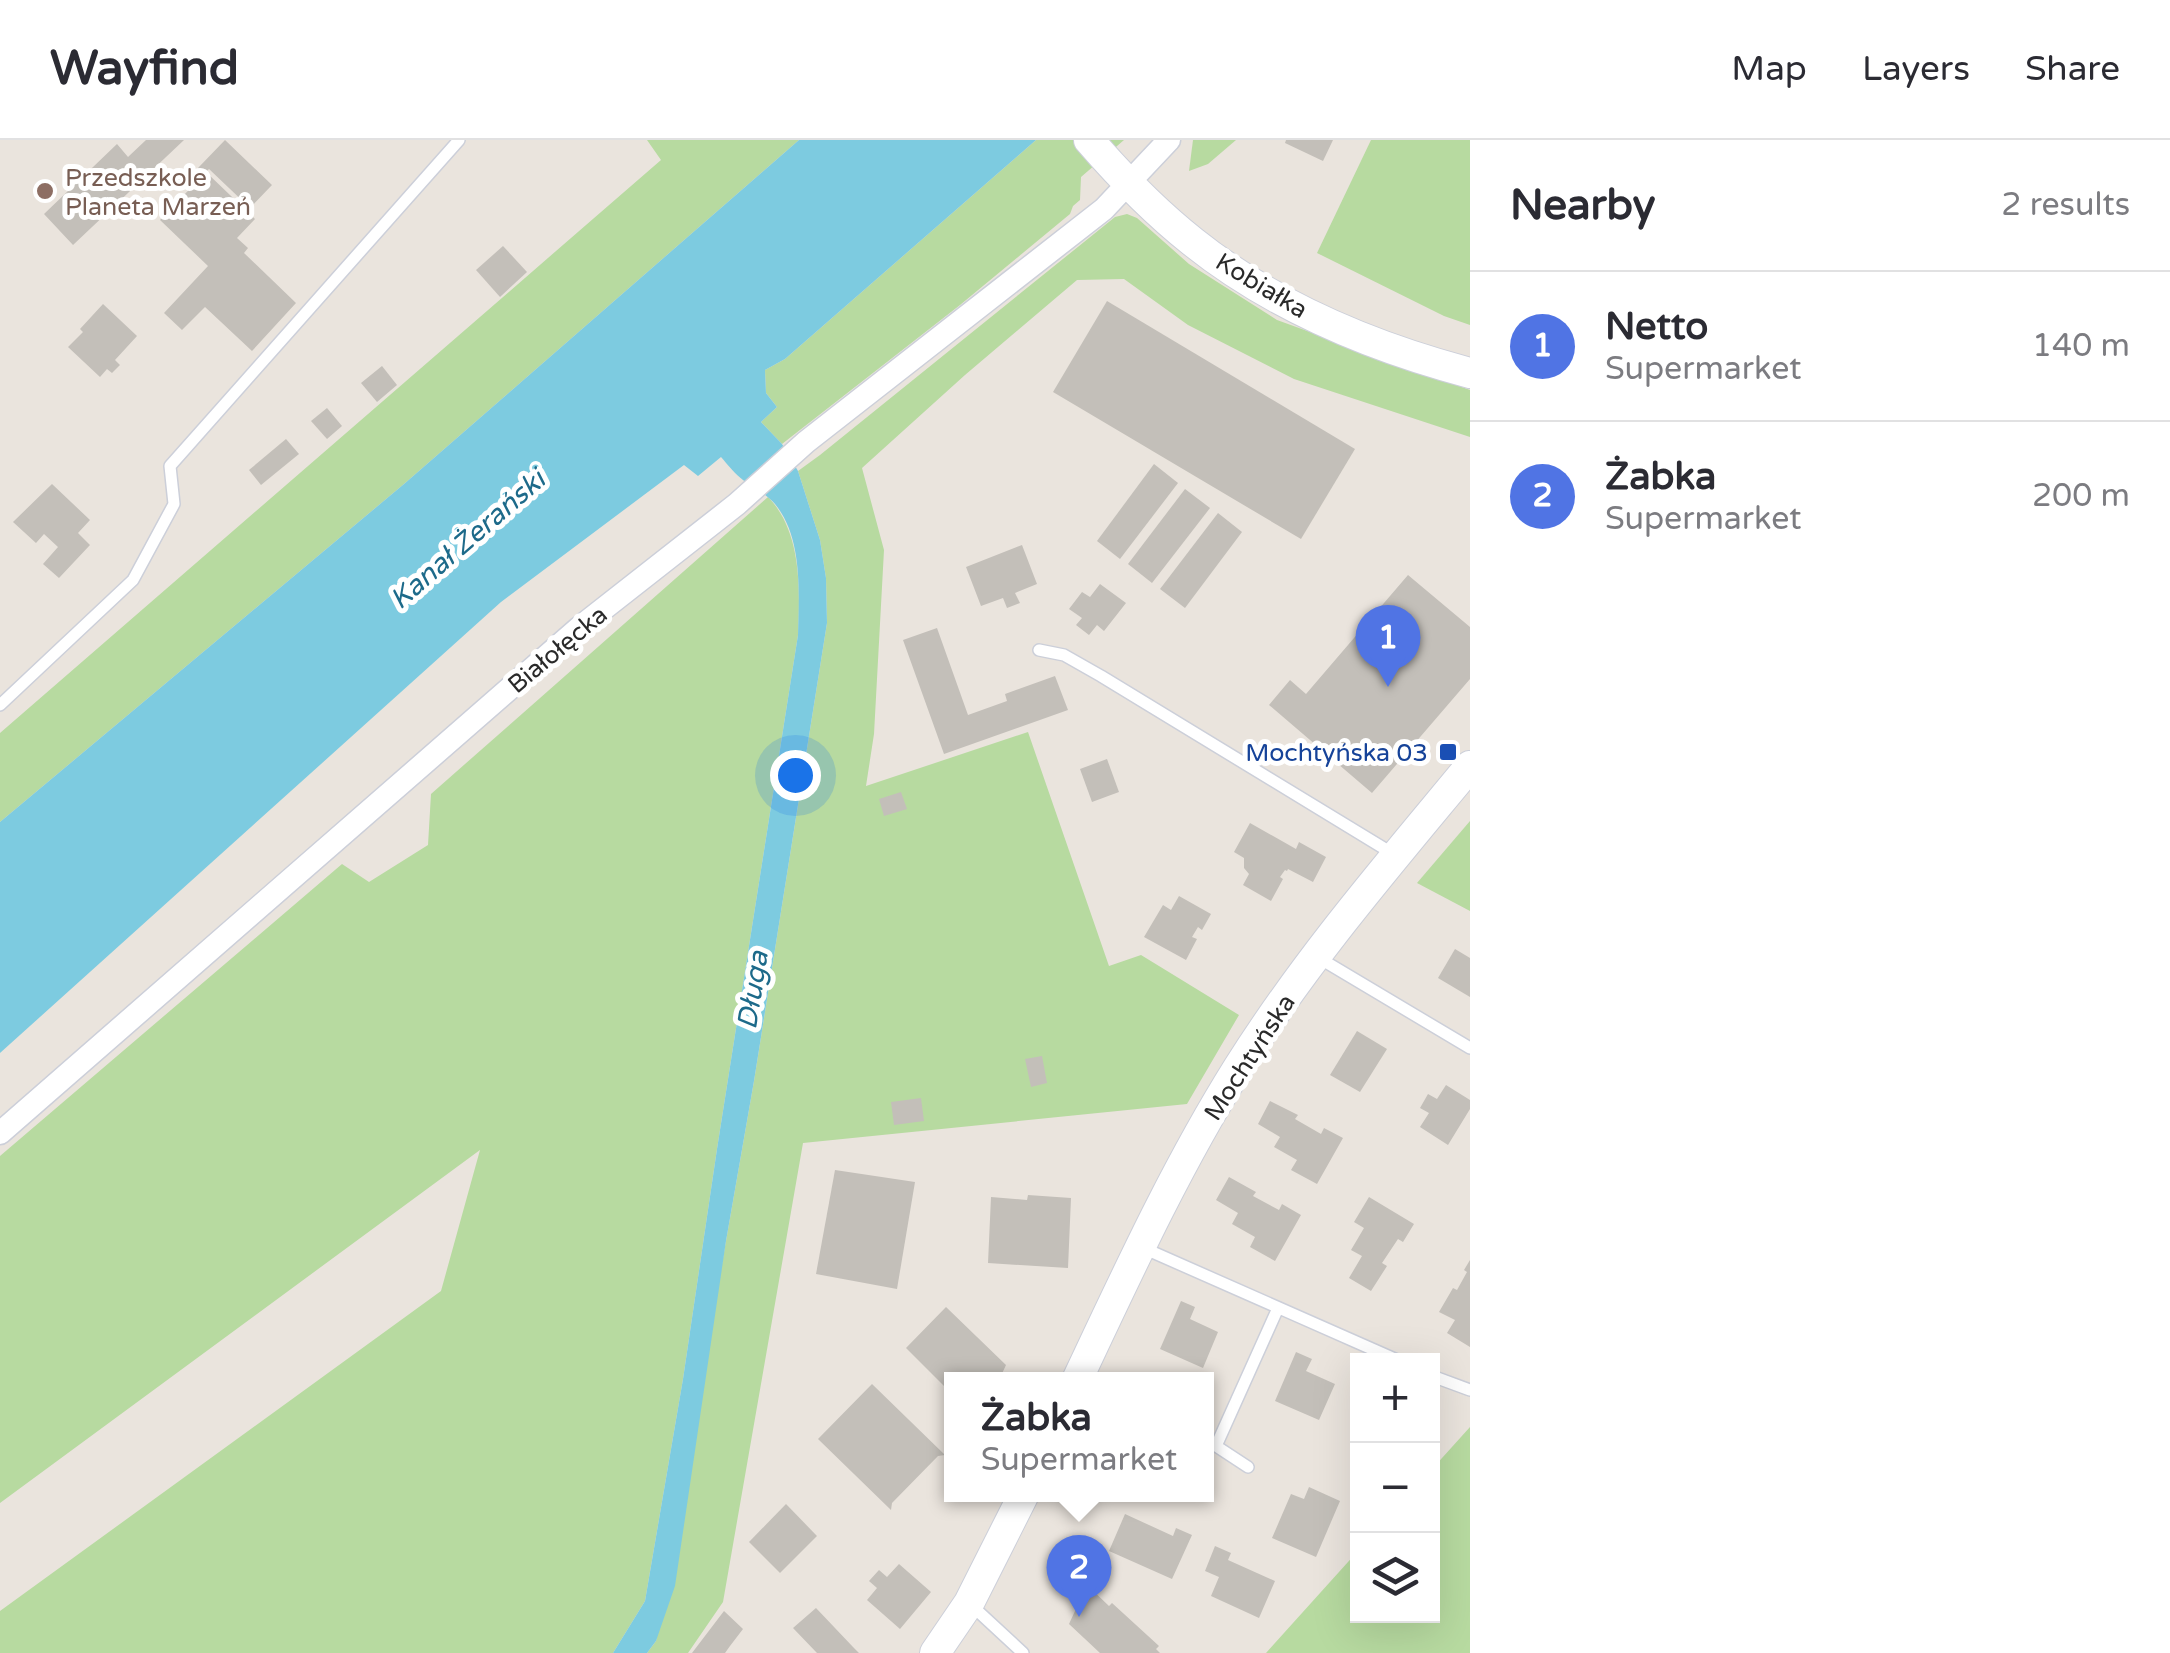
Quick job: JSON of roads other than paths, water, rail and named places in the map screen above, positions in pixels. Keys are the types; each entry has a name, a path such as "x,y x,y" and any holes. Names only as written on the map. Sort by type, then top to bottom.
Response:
{"street":[{"name":"Białołęcka","path":"0,1133 579,628 737,504 806,442 1104,210 1168,140"},
{"name":"Kobiałka","path":"1097,148 1194,243 1234,272 1325,322 1434,363 1470,372"},
{"name":"Mochtyńska","path":"1081,1372 1190,1152 1238,1068 1316,956 1470,766"},
{"path":"935,1653 969,1603 1020,1502"}],"lane":[{"path":"0,705 133,580 174,504 170,466 459,140"},
{"path":"1038,650 1064,656 1088,669 1396,855"},
{"path":"1316,956 1470,1048"},
{"path":"1141,1247 1380,1353"},
{"path":"1248,1467 1216,1446 1278,1308"},
{"path":"1440,1380 1470,1390"},
{"path":"969,1603 1023,1653"}],"water":[{"path":"799,140 1036,140 785,359 765,370 766,393 777,407 761,422 782,444 798,471 820,540 827,623 726,1241 675,1586 656,1641 647,1653 613,1653 645,1601 798,635 795,549 775,504 740,478 721,457 698,476 684,465 501,602 0,1053 0,822 404,484"}],"place":[{"name":"Przedszkole Planeta Marzeń","path":"45,191"},
{"name":"Netto","path":"1388,687"},
{"name":"Mochtyńska 03","path":"1448,752"},
{"name":"Żabka","path":"1079,1617"}],"water label":[{"name":"Kanał Żerański","path":"467,539"},
{"name":"Długa","path":"752,990"}]}
